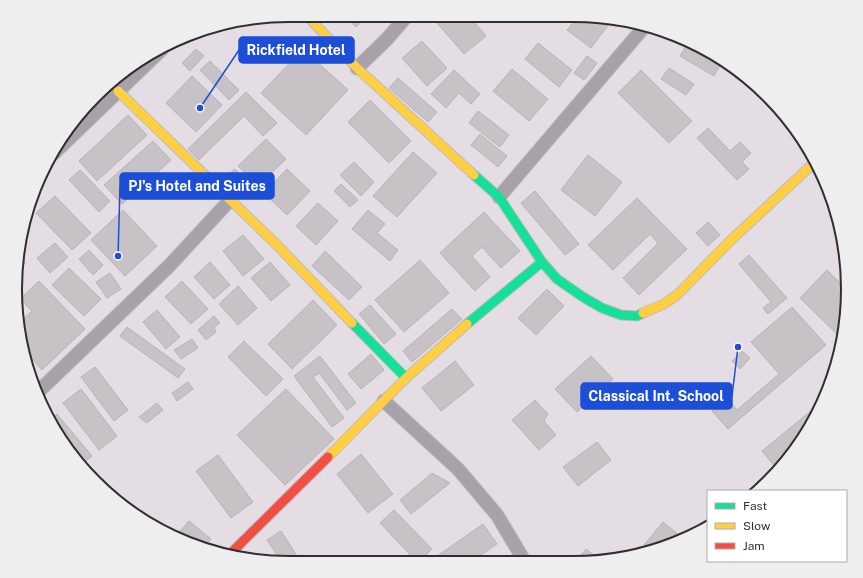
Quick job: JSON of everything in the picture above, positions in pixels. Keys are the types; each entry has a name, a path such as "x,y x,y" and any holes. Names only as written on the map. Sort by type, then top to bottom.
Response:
{"street":[{"path":"313,22 357,68 499,197 542,262 557,279 602,308 620,315 637,316 664,304 677,295 730,242 810,166"},
{"path":"357,68 387,39 402,22"},
{"path":"499,197 640,30"},
{"path":"68,139 148,63"},
{"path":"118,91 277,246 406,378"},
{"path":"41,388 169,266 230,200"},
{"path":"234,550 356,430 406,378 468,323 542,262"},
{"path":"384,401 458,469 497,515 521,556"}],"building":[{"path":"351,22 361,22 356,27"},
{"path":"436,22 474,22 486,36 464,54"},
{"path":"574,22 609,24 591,48 567,30"},
{"path":"422,41 447,68 427,86 402,58"},
{"path":"538,43 572,70 559,87 525,59"},
{"path":"686,47 720,66 714,76 680,56"},
{"path":"196,49 204,56 190,71 182,63"},
{"path":"303,49 348,90 306,135 261,93"},
{"path":"587,56 597,63 584,80 574,73"},
{"path":"210,61 239,90 229,100 200,70"},
{"path":"669,68 694,84 686,95 661,79"},
{"path":"512,69 548,99 529,121 493,91"},
{"path":"454,70 480,94 471,104 459,93 446,108 431,94"},
{"path":"641,70 692,121 669,143 618,93"},
{"path":"192,76 222,105 196,132 166,103"},
{"path":"398,78 437,112 428,122 389,88"},
{"path":"246,92 277,123 263,136 244,116 199,160 188,149"},
{"path":"370,100 411,141 389,163 348,122"},
{"path":"478,111 509,135 500,147 469,123"},
{"path":"128,115 147,135 97,181 79,161"},
{"path":"708,128 730,151 740,142 751,153 742,162 749,169 737,180 697,138"},
{"path":"480,134 507,156 498,167 471,145"},
{"path":"266,139 286,159 258,186 238,166"},
{"path":"153,141 171,160 122,204 104,185"},
{"path":"413,152 437,173 397,217 373,196"},
{"path":"588,155 622,182 595,216 561,190"},
{"path":"354,162 374,182 361,196 340,175"},
{"path":"235,169 248,183 233,195 221,181"},
{"path":"287,169 310,191 287,215 264,193"},
{"path":"80,170 110,201 99,212 69,180"},
{"path":"341,184 358,200 350,207 334,191"},
{"path":"535,191 579,244 565,255 521,203"},
{"path":"55,196 91,233 72,250 36,213"},
{"path":"637,198 687,249 639,295 623,278 658,243 650,234 613,270 588,245"},
{"path":"318,203 338,221 316,245 296,226"},
{"path":"123,210 157,246 125,276 91,240"},
{"path":"368,210 385,224 377,233 398,250 390,261 352,229"},
{"path":"484,212 520,251 501,268 482,247 472,256 490,277 475,291 440,253"},
{"path":"708,222 720,235 708,246 696,233"},
{"path":"243,235 264,259 243,276 223,251"},
{"path":"55,243 68,257 50,273 37,258"},
{"path":"89,250 103,265 93,275 79,259"},
{"path":"325,251 362,287 349,300 312,266"},
{"path":"749,255 787,298 768,314 763,308 771,302 739,264"},
{"path":"420,260 449,293 404,332 375,300"},
{"path":"210,262 230,285 214,299 194,277"},
{"path":"270,262 290,285 271,301 251,278"},
{"path":"69,268 101,299 84,316 52,285"},
{"path":"827,270 841,284 837,334 800,298"},
{"path":"110,273 121,289 107,298 96,282"},
{"path":"39,281 85,329 42,370 31,358 24,319 32,311 23,302 22,297"},
{"path":"182,281 208,309 191,324 165,297"},
{"path":"238,286 257,308 238,325 219,304"},
{"path":"547,289 564,306 536,335 518,318"},
{"path":"313,300 337,325 292,369 268,344"},
{"path":"370,305 396,334 384,344 359,314"},
{"path":"792,307 826,345 728,429 712,411 727,398 737,410 779,374 751,342"},
{"path":"452,309 462,319 412,362 403,351"},
{"path":"157,310 180,337 166,349 143,322"},
{"path":"214,316 220,323 214,327 216,332 206,340 198,330"},
{"path":"127,327 185,369 178,378 120,336"},
{"path":"192,339 198,348 181,359 174,350"},
{"path":"244,341 283,379 266,396 228,357"},
{"path":"742,351 750,358 740,369 732,361"},
{"path":"371,354 384,370 361,389 348,374"},
{"path":"320,356 356,403 347,410 319,373 313,377 344,418 332,427 294,376"},
{"path":"591,356 613,379 577,412 555,389"},
{"path":"455,361 474,385 441,411 422,388"},
{"path":"95,367 128,410 114,421 81,377"},
{"path":"188,382 193,389 177,401 172,393"},
{"path":"81,389 117,436 99,450 63,403"},
{"path":"286,389 334,439 285,485 237,435"},
{"path":"535,400 548,414 544,421 556,435 539,450 512,420"},
{"path":"157,403 163,410 147,423 139,417"},
{"path":"811,411 786,452 774,466 762,451"},
{"path":"57,414 92,456 85,462 67,437 55,416"},
{"path":"597,442 611,460 578,486 563,467"},
{"path":"361,454 393,494 368,513 337,474"},
{"path":"218,455 253,502 231,518 196,471"},
{"path":"432,473 450,483 411,514 400,500"},
{"path":"394,510 432,549 425,556 411,556 380,523"},
{"path":"189,521 211,539 207,543 179,532"},
{"path":"663,522 679,535 660,542 646,546 644,545"},
{"path":"483,524 497,544 479,556 437,556"},
{"path":"281,531 297,556 277,555 267,540"},
{"path":"586,549 593,555 591,555 581,556"}],"traffic: fast":[{"path":"474,175 499,197 542,262 557,279 602,308 621,315 637,316 643,313"},
{"path":"467,324 542,262"},
{"path":"352,323 406,378"}],"traffic: slow":[{"path":"313,22 357,68 474,175"},
{"path":"118,91 277,245 352,323"},
{"path":"643,313 664,304 677,295 729,242 810,166"},
{"path":"328,457 406,378 467,324"}],"traffic: jam":[{"path":"234,550 328,457"}],"place":[{"name":"Rickfield Hotel","path":"200,108"},
{"name":"PJ's Hotel and Suites","path":"118,256"},
{"name":"Classical Int. School","path":"738,347"}]}
